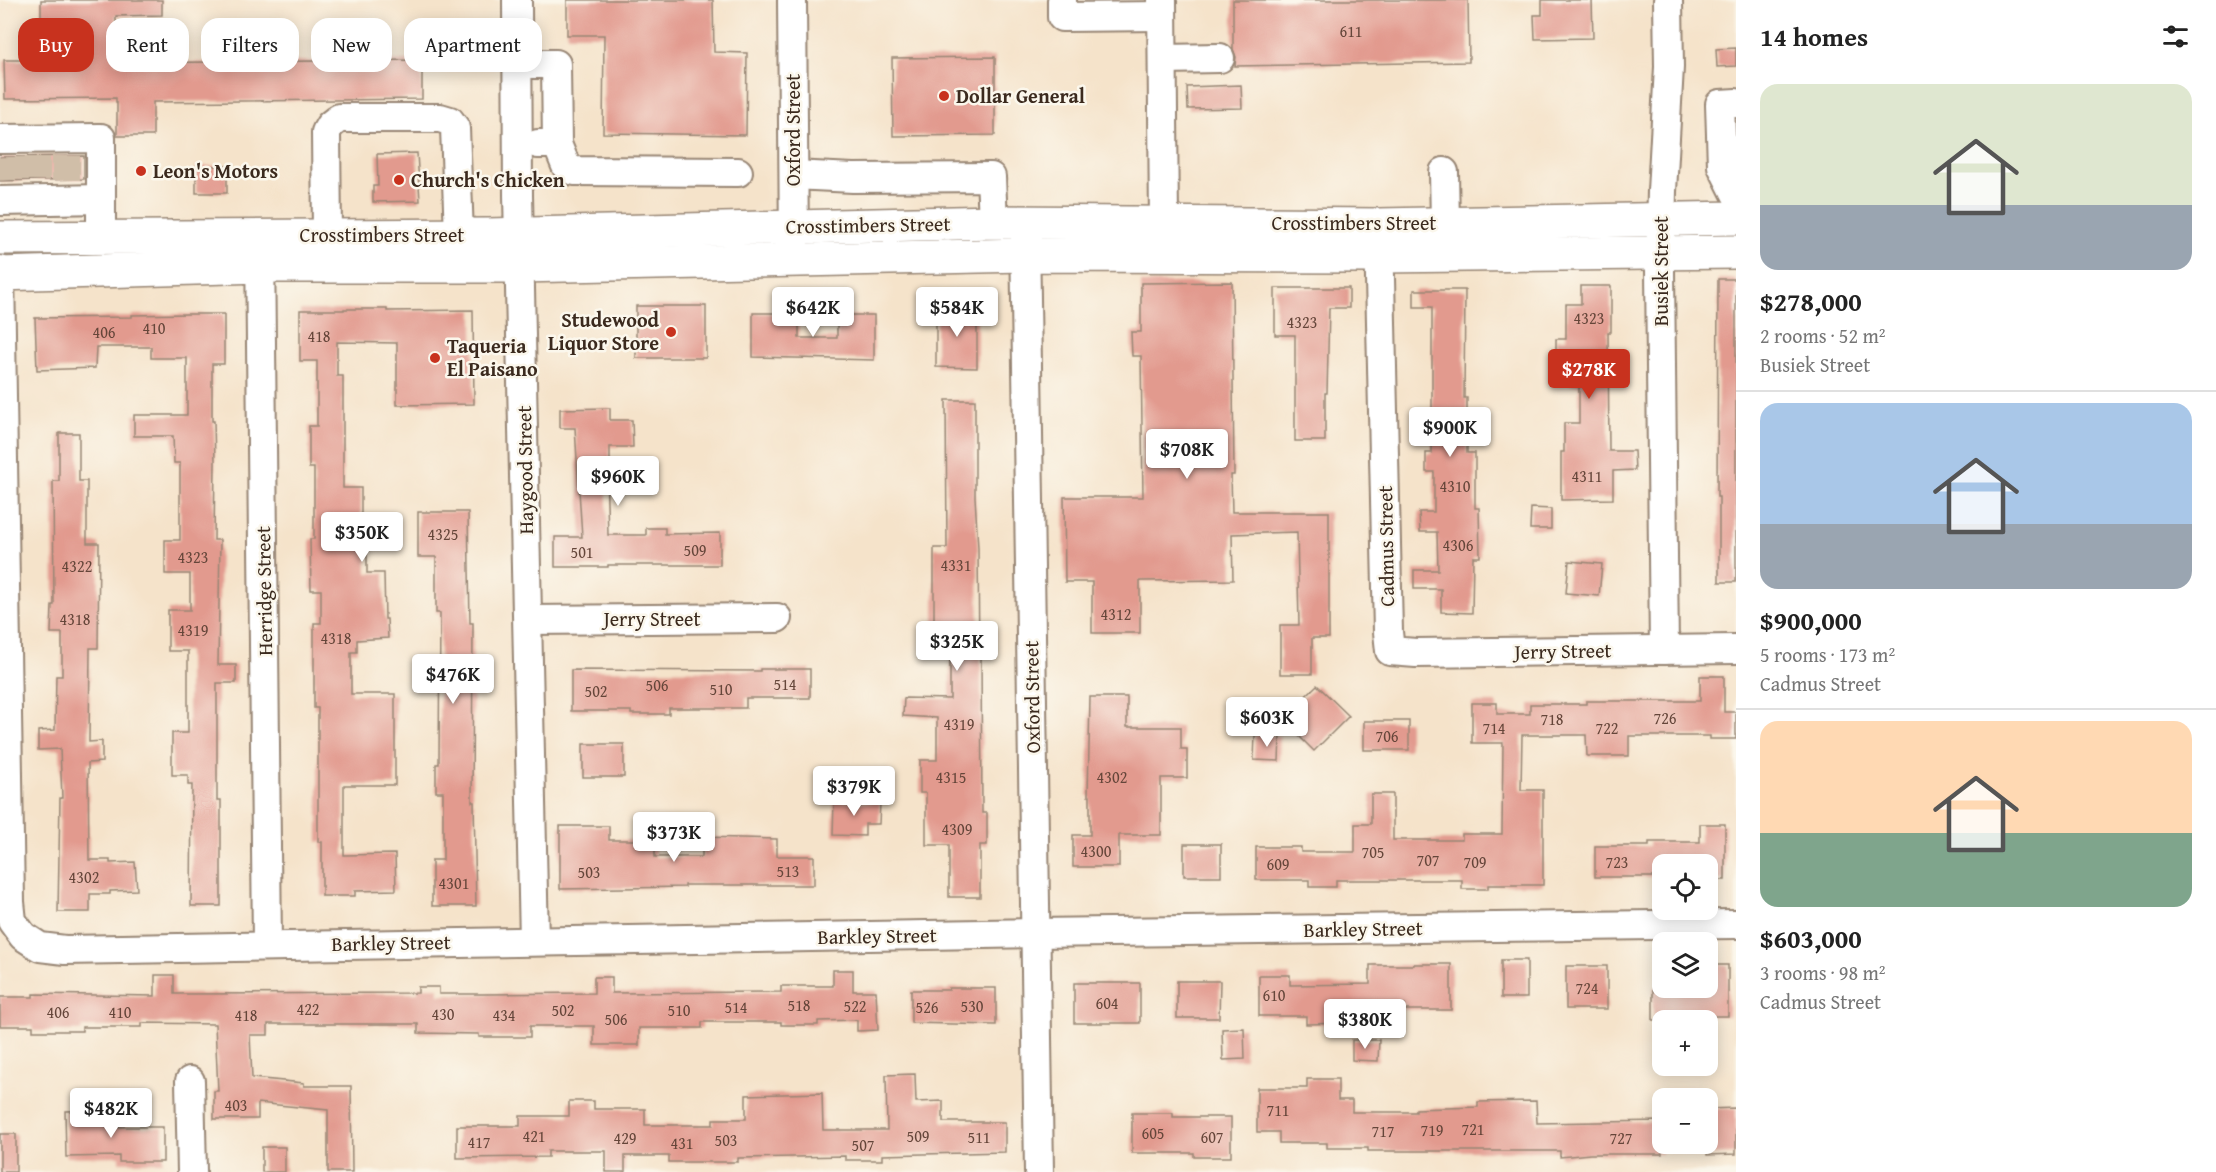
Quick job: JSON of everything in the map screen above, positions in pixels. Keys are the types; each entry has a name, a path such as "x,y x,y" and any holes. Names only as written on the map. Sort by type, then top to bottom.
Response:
{"main road":[{"name":"Crosstimbers Street","path":"0,238 101,237 260,251 520,266 1026,255 1380,241 1445,223 1736,218"},
{"name":"Crosstimbers Street","path":"0,273 260,251 327,235 519,234 993,222 1164,223 1380,241 1660,253 1736,252"}],"street":[{"name":"Haygood Street","path":"517,0 517,18"},
{"name":"Oxford Street","path":"792,0 794,260"},
{"path":"1062,0 1062,17 1162,8 1164,223"},
{"name":"Busiek Street","path":"1664,650 1660,253 1670,67 1668,0"},
{"path":"1163,58 1220,58"},
{"path":"542,64 556,64 557,144 566,166 574,171 738,172"},
{"name":"Haygood Street","path":"517,72 534,941"},
{"path":"1736,103 1720,104 1722,166 1736,194"},
{"path":"327,235 326,132 330,125 339,118 440,118 450,120 455,128 459,235"},
{"path":"19,170 66,169 101,138 101,237"},
{"path":"518,145 557,144"},
{"path":"19,170 66,169 101,200"},
{"path":"1444,172 1445,223"},
{"path":"794,175 854,178 991,177 993,222"},
{"name":"Oxford Street","path":"1025,222 1039,1172"},
{"name":"Cadmus Street","path":"1380,241 1387,620 1390,651"},
{"name":"Herridge Street","path":"260,251 267,946"},
{"name":"Barkley Street","path":"0,273 10,902 12,921 23,936 40,947 65,950 1035,933 1736,924"},
{"name":"Jerry Street","path":"528,620 777,618"},
{"name":"Jerry Street","path":"1390,651 1416,653 1736,649"},
{"path":"190,1081 192,1172"}],"building":[{"path":"41,0 162,0 162,15 106,18 106,72 189,72 189,62 201,62 201,72 299,72 299,61 311,61 311,72 392,72 392,60 404,60 404,72 422,72 422,99 153,102 153,136 117,136 116,98 5,99 4,60 18,60 18,72 94,72 94,18 41,18"},
{"path":"567,0 713,0 714,52 747,53 746,135 603,133 604,35 567,35"},
{"path":"1233,0 1468,0 1469,62 1235,66"},
{"path":"1542,0 1592,0 1593,38 1535,39 1534,15 1542,15"},
{"path":"1736,48 1736,66 1717,67 1716,49"},
{"name":"Dollar General","path":"995,57 995,135 893,136 892,58"},
{"path":"1241,85 1242,108 1188,109 1187,87"},
{"name":"Church's Chicken","path":"417,153 420,201 373,202 373,186 378,186 377,154"},
{"path":"84,156 84,179 0,181 0,157"},
{"path":"196,166 227,166 227,193 196,193"},
{"path":"1718,279 1736,279 1736,582 1719,582"},
{"path":"1232,282 1234,475 1231,475 1232,512 1329,512 1329,638 1312,638 1312,674 1280,674 1280,625 1299,625 1297,532 1232,534 1233,580 1140,581 1140,633 1092,633 1092,582 1065,582 1064,497 1143,497 1141,356 1132,356 1131,332 1141,332 1141,283"},
{"path":"1581,286 1611,286 1611,332 1608,332 1609,451 1634,451 1635,470 1613,471 1613,499 1561,500 1561,452 1564,452 1564,423 1579,423 1579,385 1570,385 1570,369 1556,369 1556,339 1566,339 1566,304 1581,304"},
{"path":"1275,288 1349,288 1349,308 1329,308 1325,441 1295,441 1295,335 1275,335"},
{"path":"1414,290 1465,290 1464,398 1467,398 1467,453 1475,453 1475,508 1479,508 1480,557 1473,557 1472,613 1441,612 1441,589 1414,589 1414,570 1438,570 1437,532 1420,532 1419,512 1434,512 1434,472 1426,472 1426,453 1432,453 1432,307 1414,307"},
{"name":"Studewood Liquor Store","path":"636,306 706,306 706,358 636,358"},
{"path":"936,309 977,309 977,368 936,367"},
{"path":"300,310 473,310 474,404 397,405 397,343 337,342 337,376 343,376 343,488 361,488 361,547 367,547 367,573 384,573 385,619 387,619 388,638 357,640 357,652 351,652 351,694 395,694 395,785 344,785 344,855 395,854 396,890 355,891 355,896 322,896 322,842 318,842 318,708 314,708 314,623 321,623 321,590 311,590 310,539 314,539 314,468 309,468 309,426 317,426 317,361 300,361"},
{"path":"753,313 799,313 799,338 837,338 837,315 874,315 874,360 753,357"},
{"path":"224,314 224,364 212,364 215,462 214,540 220,540 218,665 236,665 236,683 217,683 217,800 221,800 221,906 191,906 192,785 188,785 188,775 172,775 172,733 188,733 188,651 168,651 168,610 190,610 190,574 165,574 165,540 180,540 180,463 174,463 173,436 134,436 134,415 187,415 187,358 151,358 151,347 96,347 95,368 37,370 35,318"},
{"path":"946,400 975,400 982,813 987,813 987,845 980,845 980,897 949,897 949,845 926,845 926,793 920,793 920,760 937,760 937,718 903,716 904,698 950,699 950,633 934,633 934,548 947,548"},
{"path":"610,408 610,420 632,420 633,447 610,447 610,469 606,469 608,535 646,535 646,528 665,528 665,534 720,533 720,565 555,567 555,537 582,537 575,428 560,428 560,409"},
{"path":"59,433 79,433 79,481 87,481 87,543 99,543 98,648 90,648 89,742 102,741 102,762 88,763 89,860 110,860 110,863 135,862 137,890 90,894 90,912 58,912 60,798 62,798 60,749 38,750 38,731 55,730 56,676 62,676 62,633 51,633 52,605 54,605 53,481 59,481"},
{"path":"1531,508 1551,509 1551,529 1530,529"},
{"path":"418,512 468,512 470,623 473,623 472,802 474,802 476,906 432,906 432,860 443,860 443,792 436,792 436,764 439,764 440,613 436,613 436,557 418,557"},
{"path":"1569,561 1602,564 1599,596 1566,593"},
{"path":"760,669 810,669 810,698 746,698 746,708 669,708 669,714 631,714 631,711 571,711 571,670 760,671"},
{"path":"1700,676 1724,676 1724,712 1736,712 1736,739 1710,739 1710,736 1629,736 1629,756 1587,756 1586,735 1522,735 1521,790 1543,790 1543,885 1488,885 1488,889 1462,889 1462,880 1336,880 1336,887 1309,887 1309,880 1256,880 1256,847 1301,847 1301,852 1355,852 1355,824 1371,824 1371,794 1393,794 1393,840 1462,840 1462,834 1502,834 1503,743 1472,743 1472,703 1497,703 1497,714 1530,714 1530,704 1586,704 1586,701 1700,701"},
{"path":"1317,685 1349,716 1314,751 1282,719"},
{"path":"1090,697 1127,697 1127,727 1181,727 1181,749 1187,749 1187,778 1161,778 1161,835 1119,835 1119,867 1073,867 1073,835 1090,835 1090,796 1088,796"},
{"path":"1364,721 1409,721 1409,750 1364,750"},
{"path":"1255,735 1280,736 1279,761 1254,760"},
{"path":"583,744 624,744 624,777 583,777"},
{"path":"834,801 880,803 879,824 865,824 865,836 833,835"},
{"path":"1700,824 1725,824 1725,880 1718,880 1718,854 1652,854 1652,877 1595,877 1595,846 1649,846 1649,842 1700,842"},
{"path":"560,826 609,826 609,840 655,840 655,857 702,857 702,837 777,839 777,856 814,856 814,885 685,885 685,887 560,889"},
{"path":"1184,844 1221,844 1221,876 1184,876"},
{"path":"1501,960 1527,960 1527,998 1501,998"},
{"path":"1451,964 1451,1010 1404,1010 1405,1004 1349,1004 1349,1023 1306,1024 1306,1016 1259,1016 1259,975 1290,975 1290,985 1370,984 1370,965"},
{"path":"1718,965 1728,965 1728,1016 1718,1016 1718,1010 1653,1010 1653,998 1718,998"},
{"path":"1566,966 1607,966 1607,1009 1566,1009"},
{"path":"833,970 853,970 853,991 876,991 878,1030 857,1031 857,1020 818,1021 818,1025 781,1025 781,1022 702,1022 702,1028 639,1028 639,1045 594,1045 594,1026 530,1026 530,1037 479,1037 479,1034 418,1033 418,1024 268,1024 268,1035 250,1035 252,1078 304,1083 304,1086 351,1086 352,1172 328,1172 328,1110 258,1103 258,1119 214,1119 214,1091 218,1091 215,1024 142,1023 142,1027 82,1027 82,1031 33,1031 33,1026 0,1026 0,997 33,997 33,994 155,996 155,975 174,975 174,994 418,993 418,987 439,987 439,994 594,993 594,977 612,977 612,993 781,992 781,986 833,986"},
{"path":"1177,981 1220,981 1219,1018 1177,1018"},
{"path":"1074,983 1140,983 1140,1023 1074,1023"},
{"path":"949,988 996,988 996,1025 911,1023 911,990 949,990"},
{"path":"1244,1028 1245,1059 1223,1060 1222,1029"},
{"path":"1352,1040 1379,1040 1378,1061 1352,1060"},
{"path":"915,1074 916,1102 943,1101 943,1122 1005,1122 1005,1152 882,1155 882,1160 845,1160 845,1156 738,1158 738,1162 669,1162 669,1156 625,1156 625,1172 606,1172 606,1151 548,1151 548,1157 457,1158 457,1126 520,1126 520,1116 569,1116 569,1101 594,1101 594,1109 645,1109 645,1125 713,1125 713,1119 746,1119 746,1095 822,1093 823,1130 887,1130 886,1075"},
{"path":"1307,1079 1338,1079 1338,1100 1352,1100 1352,1112 1416,1112 1416,1109 1478,1107 1478,1102 1536,1101 1537,1123 1652,1121 1652,1154 1590,1154 1560,1157 1560,1151 1368,1151 1368,1148 1327,1148 1327,1143 1279,1143 1279,1132 1257,1132 1257,1088 1307,1088"},
{"path":"1736,1108 1736,1154 1707,1155 1718,1154 1718,1109"},
{"path":"108,1110 108,1127 163,1127 163,1162 119,1162 119,1156 66,1157 65,1111"},
{"path":"1132,1113 1173,1113 1173,1117 1231,1117 1231,1157 1194,1157 1194,1153 1132,1153"},
{"path":"0,1134 16,1134 16,1172 0,1172"},
{"path":"262,1147 285,1147 285,1172 262,1172"}],"tunnel":[{"path":"66,156 66,180"},
{"path":"11,157 12,180"},
{"path":"36,157 36,180"}],"place":[{"name":"Dollar General","path":"944,96"},
{"name":"Leon's Motors","path":"141,171"},
{"name":"Church's Chicken","path":"399,180"},
{"name":"Studewood Liquor Store","path":"671,332"},
{"name":"Taqueria El Paisano","path":"435,358"}]}
